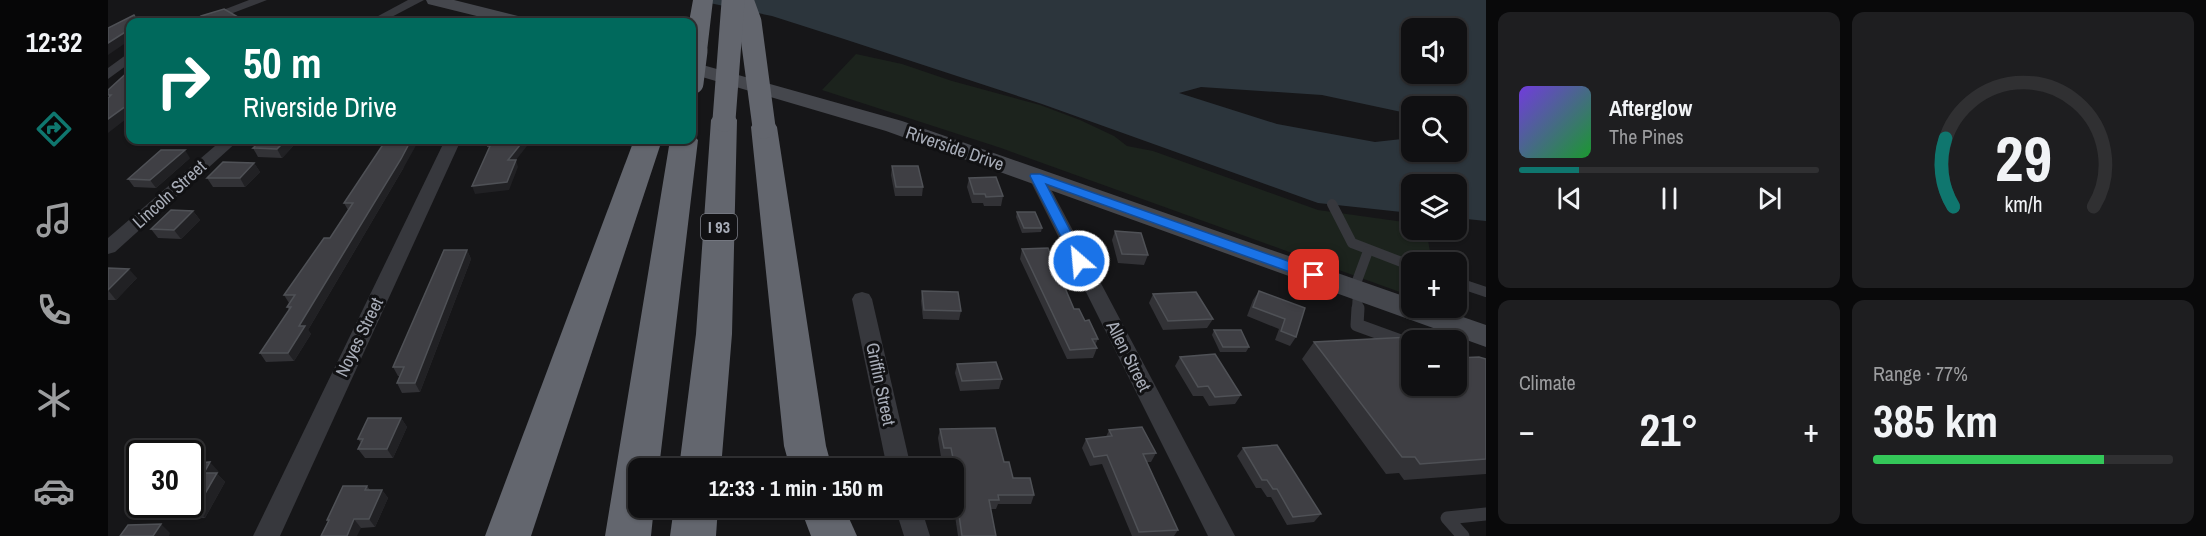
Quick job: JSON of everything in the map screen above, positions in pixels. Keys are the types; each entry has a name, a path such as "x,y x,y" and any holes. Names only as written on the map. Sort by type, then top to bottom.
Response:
{"highway":[{"path":"696,41 703,0"},
{"name":"I 93","path":"701,458 714,334 724,120 734,0"},
{"path":"742,0 750,22 808,458"},
{"path":"508,536 647,144"},
{"path":"628,536 683,144"},
{"path":"693,536 695,518"},
{"path":"827,518 834,536"}],"main road":[{"path":"434,0 504,18"},
{"name":"Riverside Drive","path":"696,60 894,126 1486,336"}],"street":[{"path":"209,18 261,0"},
{"path":"381,18 418,0"},
{"path":"108,75 126,59"},
{"name":"Lincoln Street","path":"108,248 226,144"},
{"name":"Noyes Street","path":"266,536 451,144"},
{"name":"Allen Street","path":"1036,176 1222,536"},
{"name":"Griffin Street","path":"862,299 897,458"},
{"path":"911,518 917,536"}],"lane":[{"path":"1332,204 1352,243 1401,262"},
{"path":"1368,251 1356,290 1357,325 1401,341"},
{"path":"1467,286 1486,292"},
{"path":"1463,536 1447,518 1486,514"}],"shaded area":[{"path":"695,0 1486,0 1486,221 1467,219 1467,174 1401,174 1401,212 1318,203 1042,104 772,16","holes":["1201,87 1322,95 1401,112 1401,96 1467,96 1467,162 1401,162 1401,139 1375,142 1277,124 1179,93"]},
{"path":"856,54 902,64 952,81 1040,105 1114,136 1127,146 1153,151 1318,210 1401,222 1401,240 1428,240 1430,252 1401,252 1401,292 1001,148 822,90"}],"building":[{"path":"224,9 238,17 198,18"},
{"path":"126,19 126,32 108,43 108,28"},
{"path":"126,74 126,106 108,119 108,98 111,95 108,95 108,90"},
{"path":"258,144 282,144 277,149 253,148"},
{"path":"383,144 409,144 299,326 305,326 288,353 260,353 291,307 287,307 295,295 284,295 324,238 330,238 353,203 344,203"},
{"path":"489,144 521,144 508,160 516,160 507,182 472,186 490,146"},
{"path":"161,150 185,150 150,180 128,179"},
{"path":"223,162 254,163 240,178 207,178"},
{"path":"892,166 918,166 923,187 896,187"},
{"path":"996,177 1003,196 986,197 985,194 974,194 969,178"},
{"path":"171,210 193,211 174,230 151,229"},
{"path":"1017,212 1035,212 1042,228 1024,228"},
{"path":"1115,231 1141,233 1148,255 1122,254"},
{"path":"1048,248 1074,309 1079,309 1085,321 1089,320 1098,339 1092,339 1097,348 1070,350 1022,249"},
{"path":"444,250 467,250 415,383 397,383 404,367 393,367"},
{"path":"108,268 129,269 108,290"},
{"path":"922,291 958,292 961,311 924,310"},
{"path":"1259,291 1305,308 1296,337 1281,331 1285,319 1253,307"},
{"path":"1196,292 1213,319 1168,321 1153,294"},
{"path":"1214,330 1241,330 1249,347 1223,347"},
{"path":"1401,338 1401,396 1467,396 1467,358 1486,359 1486,459 1420,464 1415,457 1402,457 1314,342"},
{"path":"1215,354 1241,395 1215,397 1208,386 1198,387 1180,357"},
{"path":"996,362 1002,379 962,381 957,364"},
{"path":"368,418 401,418 387,449 358,449 363,439 358,439"},
{"path":"1142,427 1156,453 1143,454 1178,530 1139,532 1107,455 1094,457 1086,439 1112,436 1109,430"},
{"path":"995,428 1004,462 1009,462 1013,478 1030,478 1034,495 998,495 999,500 989,500 996,536 962,536 959,518 964,518 964,458 953,458 951,448 944,448 940,429"},
{"path":"1277,445 1321,514 1293,517 1277,489 1273,489 1267,480 1262,480 1243,448"},
{"path":"210,462 204,473 204,463"},
{"path":"204,473 217,473 204,495"},
{"path":"343,486 367,486 365,490 382,490 369,519 354,519 347,536 321,536 329,520 327,520"},
{"path":"161,524 153,536 120,536 128,525"}],"route":[{"path":"1079,261 1036,176 1314,275"}]}
